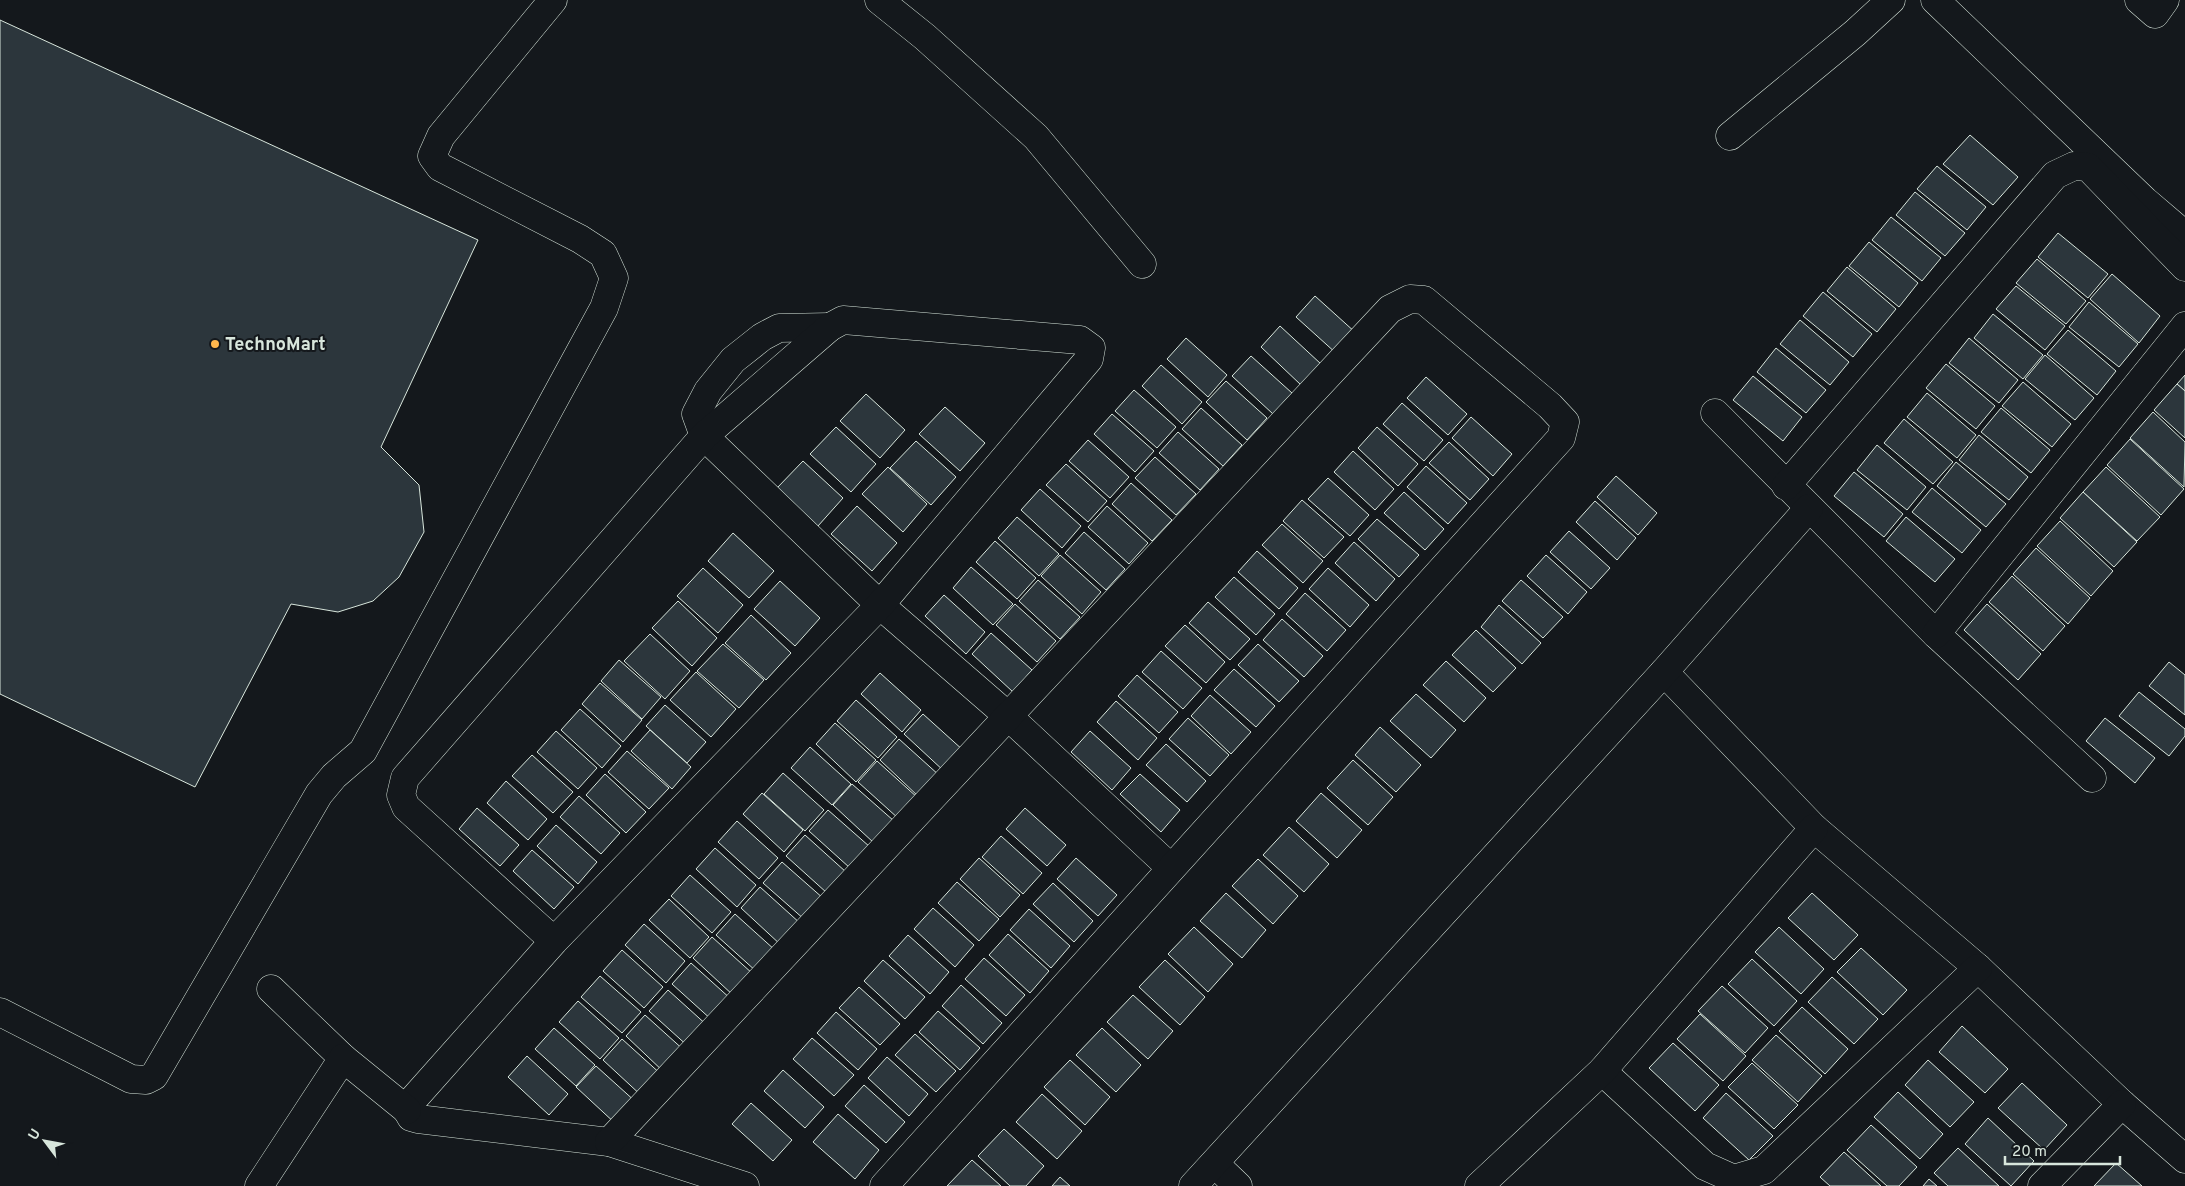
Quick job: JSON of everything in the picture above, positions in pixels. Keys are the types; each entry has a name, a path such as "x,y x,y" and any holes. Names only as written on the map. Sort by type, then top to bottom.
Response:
{"street":[{"path":"0,1012 131,1079 146,1080 154,1076 318,794 334,776 362,751 391,699 604,308 614,278 604,254 580,239 440,167 432,156 440,136 553,0"},
{"path":"879,0 925,37 1036,137 1142,264"},
{"path":"1730,136 1856,33 1891,0"},
{"path":"1936,0 2145,201 2185,234"},
{"path":"2139,0 2155,14 2166,0"},
{"path":"1786,486 2055,175 2074,166 2088,167 2185,267"},
{"path":"609,1142 1390,309 1410,299 1424,300 1550,406 1565,422 1562,438 884,1186"},
{"path":"407,1110 410,1103 554,942 880,604 1089,359 1091,348 1080,340 844,320 830,327 704,436 405,778 401,795 406,806 554,942"},
{"path":"1936,634 2185,326"},
{"path":"830,327 779,328 762,337 733,360 708,392 696,414 704,436 880,604 1008,716 1171,868"},
{"path":"1715,413 1936,634 2092,778"},
{"path":"1194,1186 1664,672 1809,508"},
{"path":"1664,672 1814,828 1978,968 2122,1104 2185,1159"},
{"path":"1479,1186 1602,1071 1814,828"},
{"path":"1602,1071 1705,1166 1734,1179 1764,1170 1978,968"},
{"path":"271,989 343,1058 407,1110 412,1117 609,1142 745,1186"},
{"path":"259,1186 343,1058"},
{"path":"2042,1186 2122,1104"},
{"path":"1215,1164 1238,1186"}],"building":[{"name":"TechnoMart","path":"0,20 478,240 381,447 419,485 424,532 399,577 373,601 338,612 291,604 195,787 0,694"},
{"path":"1970,135 2018,177 1993,205 1943,164"},
{"path":"1937,166 1986,207 1967,230 1917,189"},
{"path":"1915,192 1965,233 1945,256 1896,215"},
{"path":"1891,217 1941,258 1922,281 1872,240"},
{"path":"2058,233 2108,274 2088,298 2038,257"},
{"path":"1869,242 1918,283 1899,307 1849,266"},
{"path":"2037,259 2086,301 2066,324 2016,283"},
{"path":"1847,267 1896,309 1877,332 1827,291"},
{"path":"2112,274 2160,316 2139,343 2090,299"},
{"path":"2016,286 2065,326 2045,350 1996,309"},
{"path":"1823,292 1872,334 1853,357 1803,316"},
{"path":"1315,296 1356,333 1337,354 1296,317"},
{"path":"2089,302 2138,344 2119,367 2069,327"},
{"path":"1993,314 2043,355 2023,379 1974,338"},
{"path":"1800,320 1849,362 1830,385 1780,344"},
{"path":"1280,326 1321,364 1301,385 1261,347"},
{"path":"2068,330 2116,371 2097,395 2047,354"},
{"path":"1186,338 1227,375 1208,397 1167,359"},
{"path":"1969,338 2018,380 1999,403 1949,363"},
{"path":"1776,348 1826,390 1806,413 1757,372"},
{"path":"2045,355 2094,398 2075,420 2025,379"},
{"path":"1251,356 1292,393 1273,414 1232,376"},
{"path":"1946,364 1995,406 1976,429 1926,388"},
{"path":"1161,365 1202,402 1182,424 1142,386"},
{"path":"2185,375 2185,391 2177,384"},
{"path":"1753,376 1802,417 1783,441 1733,400"},
{"path":"1426,377 1467,414 1448,435 1407,398"},
{"path":"1226,381 1267,418 1247,440 1206,402"},
{"path":"2023,382 2071,424 2052,447 2002,406"},
{"path":"2177,384 2185,391 2185,438 2154,410"},
{"path":"1134,390 1176,427 1157,448 1115,411"},
{"path":"1927,393 1976,435 1957,458 1907,417"},
{"path":"866,394 905,430 880,458 840,421"},
{"path":"1402,403 1443,440 1424,461 1383,424"},
{"path":"945,407 985,443 960,471 919,434"},
{"path":"1201,408 1242,445 1223,466 1182,429"},
{"path":"2001,408 2050,450 2031,473 1981,432"},
{"path":"2153,412 2185,442 2184,487 2130,438"},
{"path":"1112,414 1154,451 1135,472 1094,434"},
{"path":"1471,417 1512,454 1493,476 1452,438"},
{"path":"1904,419 1953,462 1933,484 1884,443"},
{"path":"836,427 876,464 851,492 810,454"},
{"path":"1377,427 1418,464 1398,486 1358,448"},
{"path":"1178,432 1219,469 1200,490 1159,453"},
{"path":"1979,435 2028,477 2009,500 1959,460"},
{"path":"2130,439 2184,489 2161,515 2107,465"},
{"path":"1088,440 1129,477 1110,498 1069,461"},
{"path":"916,441 956,477 931,505 890,468"},
{"path":"1449,442 1489,479 1470,500 1429,463"},
{"path":"1877,445 1926,487 1907,510 1857,470"},
{"path":"1353,451 1394,489 1375,510 1334,472"},
{"path":"1155,457 1196,494 1176,515 1135,478"},
{"path":"803,461 843,498 818,526 777,488"},
{"path":"1956,462 2006,504 1986,527 1937,486"},
{"path":"1066,464 1107,501 1088,522 1046,485"},
{"path":"1426,466 1467,503 1448,524 1407,487"},
{"path":"888,467 927,504 903,532 862,494"},
{"path":"2106,467 2160,517 2137,541 2083,492"},
{"path":"1854,472 1903,514 1884,537 1834,496"},
{"path":"1616,476 1657,513 1638,535 1597,497"},
{"path":"1328,478 1369,515 1350,536 1308,499"},
{"path":"1131,483 1172,520 1152,541 1112,504"},
{"path":"1932,488 1981,530 1962,553 1912,512"},
{"path":"1040,489 1081,526 1062,548 1021,510"},
{"path":"1404,492 1444,529 1425,550 1384,513"},
{"path":"2083,492 2137,542 2114,567 2060,518"},
{"path":"1302,500 1344,537 1324,558 1283,521"},
{"path":"1595,501 1636,538 1617,560 1576,522"},
{"path":"857,506 897,543 872,571 831,534"},
{"path":"1107,506 1148,543 1129,564 1088,527"},
{"path":"1017,517 1059,554 1039,576 998,538"},
{"path":"1906,517 1955,559 1935,582 1886,541"},
{"path":"1377,519 1419,555 1399,577 1358,539"},
{"path":"2060,521 2113,571 2091,596 2037,546"},
{"path":"1282,524 1323,561 1303,583 1262,545"},
{"path":"1569,531 1610,568 1591,589 1550,552"},
{"path":"1084,532 1125,569 1106,590 1065,553"},
{"path":"733,533 774,571 749,598 708,561"},
{"path":"995,541 1036,578 1017,599 976,562"},
{"path":"1354,542 1395,579 1376,601 1335,563"},
{"path":"2036,548 2090,598 2068,624 2013,574"},
{"path":"1257,551 1298,588 1279,609 1238,572"},
{"path":"1060,555 1101,592 1082,614 1041,576"},
{"path":"1546,555 1587,592 1568,614 1527,576"},
{"path":"971,567 1013,604 993,625 953,588"},
{"path":"703,568 743,605 718,633 677,596"},
{"path":"1328,568 1369,605 1350,627 1309,589"},
{"path":"2012,576 2065,626 2043,651 1989,602"},
{"path":"1234,577 1275,614 1256,635 1215,597"},
{"path":"1038,580 1080,617 1060,639 1019,601"},
{"path":"1521,580 1563,617 1543,638 1502,601"},
{"path":"780,581 820,618 795,646 754,609"},
{"path":"1305,593 1346,630 1327,651 1286,614"},
{"path":"944,595 985,632 966,654 925,616"},
{"path":"678,601 717,638 692,666 652,628"},
{"path":"1208,602 1250,639 1230,660 1189,623"},
{"path":"1015,604 1056,641 1037,662 996,625"},
{"path":"1987,604 2041,654 2018,680 1964,630"},
{"path":"1499,605 1541,643 1522,664 1481,627"},
{"path":"751,615 791,653 766,680 725,643"},
{"path":"1282,619 1323,656 1304,677 1263,640"},
{"path":"1185,625 1225,662 1206,683 1165,646"},
{"path":"1476,630 1516,668 1493,692 1452,655"},
{"path":"991,633 1032,670 1013,692 972,654"},
{"path":"650,634 690,671 665,699 624,661"},
{"path":"723,644 764,680 739,708 697,671"},
{"path":"1258,644 1299,681 1279,702 1238,665"},
{"path":"1161,651 1202,688 1183,709 1142,672"},
{"path":"619,660 661,697 642,719 601,681"},
{"path":"1446,661 1486,698 1464,722 1423,685"},
{"path":"2169,662 2185,675 2185,715 2149,686"},
{"path":"1234,669 1275,706 1256,727 1214,690"},
{"path":"696,672 736,709 711,737 670,700"},
{"path":"880,673 921,710 902,732 861,694"},
{"path":"1137,675 1178,712 1159,733 1118,696"},
{"path":"600,683 642,720 623,742 582,704"},
{"path":"2139,692 2185,729 2185,736 2169,756 2119,716"},
{"path":"1416,694 1456,730 1431,758 1390,721"},
{"path":"1210,695 1251,732 1231,754 1191,716"},
{"path":"856,700 897,737 878,758 837,721"},
{"path":"1116,701 1157,738 1138,760 1097,722"},
{"path":"665,705 706,742 687,763 646,726"},
{"path":"580,709 621,746 602,768 561,730"},
{"path":"923,714 964,751 945,772 904,734"},
{"path":"1188,718 1229,755 1210,776 1169,739"},
{"path":"2105,718 2155,758 2135,783 2086,741"},
{"path":"835,723 876,760 856,782 816,744"},
{"path":"1380,727 1421,765 1396,792 1355,755"},
{"path":"650,730 691,767 672,789 631,751"},
{"path":"556,731 597,768 578,789 537,752"},
{"path":"1090,731 1131,768 1112,790 1071,752"},
{"path":"899,739 940,776 920,798 880,760"},
{"path":"1166,744 1206,781 1187,802 1146,765"},
{"path":"810,747 851,784 832,805 791,768"},
{"path":"627,751 669,788 649,809 608,772"},
{"path":"532,755 573,792 553,813 512,776"},
{"path":"1353,760 1393,797 1368,825 1327,788"},
{"path":"877,761 918,798 899,819 858,782"},
{"path":"783,773 824,810 805,831 764,794"},
{"path":"605,774 646,812 626,833 586,795"},
{"path":"1140,774 1180,810 1161,832 1120,794"},
{"path":"506,781 547,819 528,840 487,803"},
{"path":"852,784 894,821 874,843 833,805"},
{"path":"762,793 803,830 784,852 743,814"},
{"path":"1321,793 1362,830 1337,858 1296,821"},
{"path":"579,796 620,833 601,854 560,817"},
{"path":"477,808 519,845 500,866 459,829"},
{"path":"1025,808 1066,845 1047,866 1006,829"},
{"path":"828,810 870,847 850,868 809,831"},
{"path":"737,821 778,858 759,879 718,842"},
{"path":"556,825 597,862 578,884 537,846"},
{"path":"1289,827 1329,864 1304,892 1263,855"},
{"path":"805,835 846,872 827,893 786,856"},
{"path":"1001,836 1042,873 1023,894 982,857"},
{"path":"715,848 756,885 737,907 696,869"},
{"path":"532,850 574,887 554,909 513,871"},
{"path":"979,858 1020,895 1000,917 960,879"},
{"path":"1076,858 1117,895 1098,916 1057,879"},
{"path":"1258,859 1298,896 1273,924 1232,886"},
{"path":"782,862 824,899 805,920 763,883"},
{"path":"690,875 731,912 712,933 671,896"},
{"path":"957,882 999,919 979,941 938,903"},
{"path":"1053,883 1093,921 1074,942 1033,904"},
{"path":"760,887 801,924 782,946 741,908"},
{"path":"1226,893 1266,930 1242,958 1200,921"},
{"path":"1812,893 1858,935 1834,960 1788,918"},
{"path":"669,899 709,937 690,958 649,920"},
{"path":"933,908 974,945 955,967 914,929"},
{"path":"1029,909 1070,946 1051,968 1010,930"},
{"path":"735,914 776,951 757,972 716,935"},
{"path":"644,924 685,961 666,983 625,945"},
{"path":"1194,927 1233,964 1208,992 1168,954"},
{"path":"1779,927 1824,969 1801,994 1755,952"},
{"path":"1008,934 1049,971 1030,993 989,955"},
{"path":"908,935 949,972 930,994 889,956"},
{"path":"712,937 753,974 734,996 693,958"},
{"path":"1861,948 1907,990 1883,1015 1837,972"},
{"path":"622,950 663,987 644,1008 603,971"},
{"path":"984,958 1025,995 1006,1016 965,979"},
{"path":"1752,959 1797,1001 1774,1026 1728,984"},
{"path":"883,960 925,997 905,1019 864,981"},
{"path":"1165,960 1205,997 1180,1025 1139,987"},
{"path":"691,963 732,1000 713,1021 672,984"},
{"path":"600,976 641,1012 622,1033 581,997"},
{"path":"1832,977 1878,1019 1854,1044 1808,1002"},
{"path":"961,985 1002,1023 983,1044 942,1006"},
{"path":"1722,986 1768,1028 1745,1053 1698,1011"},
{"path":"859,987 900,1024 880,1045 839,1008"},
{"path":"668,990 709,1027 690,1048 649,1011"},
{"path":"1133,995 1173,1031 1148,1059 1107,1022"},
{"path":"578,1001 619,1038 600,1059 559,1022"},
{"path":"1802,1007 1848,1049 1825,1074 1779,1031"},
{"path":"938,1011 980,1048 960,1070 919,1032"},
{"path":"836,1012 877,1049 858,1070 817,1033"},
{"path":"1700,1014 1746,1056 1723,1081 1677,1039"},
{"path":"645,1015 686,1052 666,1074 626,1036"},
{"path":"1962,1026 2008,1069 1985,1093 1939,1052"},
{"path":"554,1028 595,1065 576,1086 535,1049"},
{"path":"1102,1028 1141,1065 1116,1092 1076,1055"},
{"path":"915,1034 956,1071 936,1092 895,1055"},
{"path":"1776,1035 1822,1076 1798,1102 1752,1060"},
{"path":"812,1038 854,1075 834,1096 793,1059"},
{"path":"622,1039 663,1076 644,1098 603,1060"},
{"path":"1673,1043 1719,1085 1695,1111 1649,1068"},
{"path":"527,1056 568,1094 549,1115 508,1077"},
{"path":"887,1057 928,1094 909,1116 868,1078"},
{"path":"1070,1060 1110,1097 1085,1125 1044,1087"},
{"path":"1928,1060 1974,1102 1950,1127 1905,1085"},
{"path":"1752,1063 1798,1105 1774,1129 1728,1087"},
{"path":"596,1066 637,1103 617,1125 576,1087"},
{"path":"783,1070 824,1107 805,1128 764,1091"},
{"path":"2022,1083 2067,1125 2044,1150 1998,1108"},
{"path":"864,1085 905,1122 886,1143 845,1106"},
{"path":"1898,1092 1943,1134 1920,1159 1874,1117"},
{"path":"1726,1093 1773,1136 1749,1160 1703,1118"},
{"path":"1042,1094 1082,1131 1057,1159 1016,1122"},
{"path":"751,1103 792,1140 773,1161 732,1124"},
{"path":"838,1114 879,1150 855,1179 813,1142"},
{"path":"1988,1118 2034,1161 2011,1186 1965,1144"},
{"path":"1871,1125 1917,1167 1899,1186 1887,1186 1847,1150"},
{"path":"1004,1129 1044,1166 1026,1186 1010,1186 978,1156"},
{"path":"1958,1148 1999,1186 1948,1186 1934,1173"},
{"path":"1844,1152 1881,1186 1830,1186 1820,1177"},
{"path":"972,1160 1001,1186 947,1186"},
{"path":"2116,1163 2142,1186 2094,1186"},
{"path":"1060,1177 1070,1186 1052,1186"},
{"path":"1929,1179 1937,1186 1923,1186"}],"place":[{"name":"TechnoMart","path":"215,344"}]}
